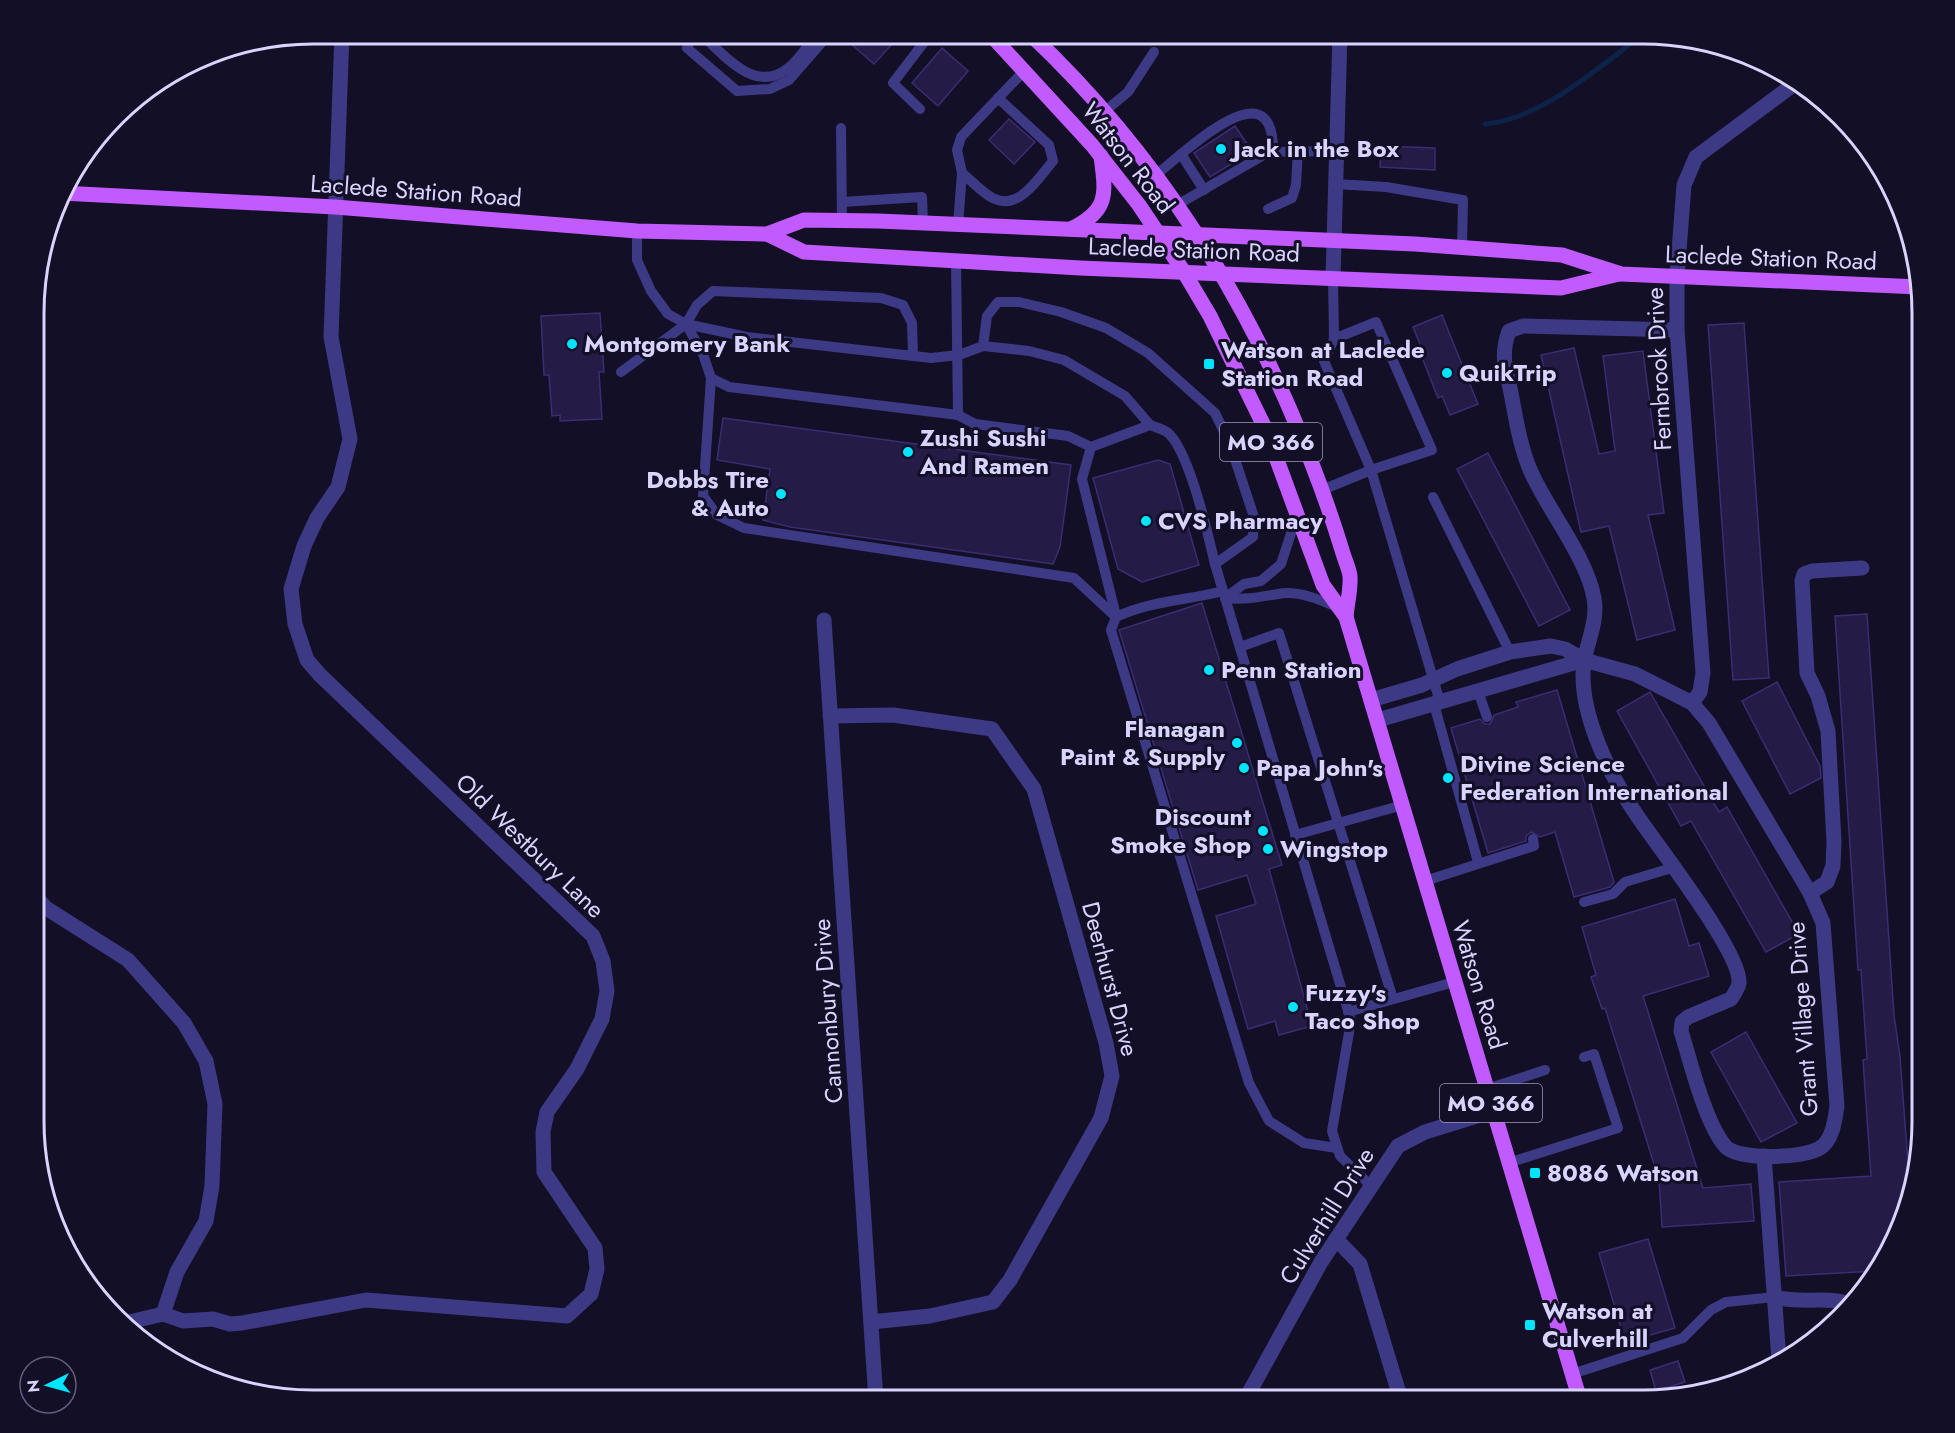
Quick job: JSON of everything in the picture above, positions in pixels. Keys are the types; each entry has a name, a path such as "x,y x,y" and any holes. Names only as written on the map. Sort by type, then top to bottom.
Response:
{"main road":[{"name":"Watson Road","path":"1000,44 1025,69 1101,156 1159,234 1210,316 1253,401 1298,512 1323,585 1343,612 1378,720 1577,1390"},
{"name":"Watson Road","path":"1040,44 1105,111 1156,175 1221,274 1274,374 1322,490 1350,575 1343,612"},
{"path":"1070,230 1088,221 1098,212 1103,203 1101,156"},
{"name":"Laclede Station Road","path":"71,194 335,207 637,231 768,234 804,220 1334,240 1562,255 1621,274 1910,287"},
{"name":"Laclede Station Road","path":"768,234 804,252 1221,274 1561,288 1621,274"}],"street":[{"name":"Old Westbury Lane","path":"133,1321 164,1314 183,1321 213,1319 230,1324 366,1300 567,1316 591,1294 597,1269 595,1248 544,1172 543,1132 548,1112 577,1069 602,1019 607,991 606,981 603,961 593,936 320,675 307,660 295,624 291,589 304,546 317,518 338,487 350,439 331,337 342,44"},
{"path":"1333,278 1340,44"},
{"name":"Fernbrook Drive","path":"1692,703 1700,692 1703,673 1677,330 1677,277 1684,184 1696,158 1790,88"},
{"path":"1677,330 1523,326 1509,331 1502,350 1519,434 1530,471 1581,565 1594,597 1592,633 1584,660 1584,700 1604,757 1626,798 1675,867 1725,945 1737,974 1738,983 1731,999 1688,1017 1682,1022 1682,1031 1706,1109 1726,1147 1739,1154 1764,1156 1778,1352"},
{"name":"Grant Village Drive","path":"1810,893 1827,882 1833,866 1834,842 1828,731 1818,696 1807,673 1802,581 1804,574 1812,570 1862,568"},
{"name":"Cannonbury Drive","path":"824,620 875,1390"},
{"name":"Grant Village Drive","path":"1371,700 1510,652 1551,646 1565,649 1584,660 1635,674 1692,703 1709,723 1810,893 1823,923 1837,1106 1834,1125 1826,1142 1811,1151 1764,1156"},
{"path":"1378,720 1584,660"},
{"name":"Deerhurst Drive","path":"830,716 893,715 992,729 1034,789 1106,1043 1112,1076 1101,1118 1010,1280 993,1302 930,1316 871,1322"},
{"path":"44,906 128,960 184,1023 206,1061 215,1104 212,1186 206,1221 177,1272 164,1314"},
{"name":"Culverhill Drive","path":"1251,1390 1336,1239 1398,1146 1406,1140 1493,1111"},
{"path":"1336,1239 1360,1264 1398,1390"},
{"path":"1775,1297 1803,1302 1842,1301"}],"lane":[{"path":"689,44 687,48 737,91 770,89 789,80 820,44"},
{"path":"712,44 744,73 771,78 788,69 809,44"},
{"path":"920,109 893,83 923,44"},
{"path":"1105,111 1128,92 1154,52"},
{"path":"958,225 962,173 957,150 962,137 1025,69"},
{"path":"962,173 994,200 1011,201 1022,197 1053,161 1049,144 998,98"},
{"path":"1156,175 1237,114 1250,112 1264,118 1271,126 1273,152"},
{"path":"841,128 842,221"},
{"path":"1268,209 1292,198 1296,185 1298,150"},
{"path":"1177,205 1273,152 1298,150 1336,152"},
{"path":"1181,154 1204,190"},
{"path":"1335,184 1386,187 1463,200 1462,247"},
{"path":"842,202 922,197 923,223"},
{"path":"637,231 637,260 651,291 668,314 686,324 747,337 931,358 959,355 982,346 1029,351 1064,360 1125,396 1150,425 1168,432 1184,457 1204,519 1224,595 1351,1020 1332,1131 1340,1156 1371,1186"},
{"path":"956,260 958,415"},
{"path":"1333,278 1334,339 1324,361 1371,470 1434,680 1437,703 1478,861"},
{"path":"621,372 686,324 698,305 713,291 881,298 903,305 912,323 913,356"},
{"path":"982,346 987,316 998,302 1019,302 1061,312 1106,328 1148,353 1215,413 1230,444 1253,514 1253,537 1215,564"},
{"path":"1322,490 1371,470 1432,450 1376,322 1334,339"},
{"path":"686,324 703,354 711,378 703,496 717,515 744,528 1074,578 1116,616"},
{"path":"711,378 729,387 958,415 975,424 1068,436 1091,447 1150,425"},
{"path":"1091,447 1082,479 1116,616 1111,630 1249,1083 1269,1121 1304,1143 1337,1149"},
{"path":"1433,497 1510,652"},
{"path":"1224,595 1244,584 1262,581 1281,564 1298,512"},
{"path":"1116,616 1161,601 1186,601 1224,595 1262,598 1278,594 1297,594 1343,612"},
{"path":"1240,646 1280,633 1393,999"},
{"path":"1478,691 1487,717"},
{"path":"1295,836 1403,805"},
{"path":"1425,881 1478,861 1534,846 1533,839"},
{"path":"1584,902 1613,894 1625,882 1675,867"},
{"path":"1348,1012 1454,982"},
{"path":"1508,1163 1618,1128 1594,1054 1584,1057"},
{"path":"1487,1089 1545,1070"},
{"path":"1572,1374 1683,1338 1711,1310 1726,1302 1775,1297"}],"building":[{"path":"851,44 892,44 874,64"},
{"path":"942,48 968,71 938,106 912,83"},
{"path":"1009,119 1035,142 1014,164 989,140"},
{"name":"Jack in the Box","path":"1235,126 1252,151 1210,177 1194,153"},
{"path":"1381,146 1435,148 1435,170 1380,167"},
{"name":"Montgomery Bank","path":"600,313 604,372 599,372 602,419 560,421 560,415 552,416 549,375 544,375 541,316"},
{"name":"QuikTrip","path":"1442,315 1478,404 1450,415 1442,396 1438,398 1419,350 1422,349 1413,327"},
{"path":"1744,323 1769,678 1733,680 1708,325"},
{"path":"1574,348 1599,454 1615,451 1603,356 1643,351 1664,513 1648,515 1675,630 1637,640 1609,526 1581,532 1541,355"},
{"path":"723,418 1071,465 1060,547 1053,564 790,527 763,520 770,469 717,460"},
{"path":"1488,453 1570,610 1539,626 1457,469"},
{"name":"CVS Pharmacy","path":"1158,460 1170,464 1199,565 1142,582 1118,569 1093,478"},
{"path":"1202,603 1282,865 1269,869 1312,1026 1279,1035 1275,1021 1248,1029 1216,916 1256,904 1247,875 1198,890 1119,630"},
{"path":"1867,614 1894,1015 1900,1057 1908,1162 1902,1190 1891,1223 1865,1272 1786,1276 1779,1182 1871,1176 1863,1060 1867,1059 1861,970 1858,970 1835,616"},
{"path":"1777,682 1820,766 1821,778 1790,794 1742,701"},
{"path":"1557,690 1614,882 1610,887 1574,897 1555,832 1540,837 1531,832 1526,836 1526,841 1488,853 1451,728 1480,719 1485,724 1490,724 1494,715 1518,707 1516,702"},
{"path":"1650,692 1719,812 1727,807 1799,934 1766,952 1691,821 1681,826 1617,711"},
{"path":"1675,899 1689,946 1699,943 1709,976 1643,996 1703,1188 1751,1184 1754,1221 1662,1227 1659,1180 1605,1008 1602,1009 1591,977 1596,975 1582,927"},
{"path":"1746,1032 1797,1123 1761,1142 1711,1052"},
{"path":"1648,1239 1675,1328 1625,1342 1599,1253"},
{"path":"1678,1361 1685,1382 1656,1389 1650,1370"}],"waterway":[{"path":"1485,124 1505,121 1547,102 1568,90 1630,44"}],"place":[{"name":"Jack in the Box","path":"1221,149"},
{"name":"Montgomery Bank","path":"572,344"},
{"name":"Watson at Laclede Station Road","path":"1209,364"},
{"name":"QuikTrip","path":"1447,373"},
{"name":"Zushi Sushi And Ramen","path":"908,452"},
{"name":"Dobbs Tire & Auto","path":"781,494"},
{"name":"CVS Pharmacy","path":"1146,521"},
{"name":"Penn Station","path":"1209,670"},
{"name":"Flanagan Paint & Supply","path":"1237,743"},
{"name":"Papa John's","path":"1244,768"},
{"name":"Divine Science Federation International","path":"1448,778"},
{"name":"Discount Smoke Shop","path":"1263,831"},
{"name":"Wingstop","path":"1268,849"},
{"name":"Fuzzy's Taco Shop","path":"1293,1007"},
{"name":"8086 Watson","path":"1535,1173"},
{"name":"Watson at Culverhill","path":"1530,1325"}]}
